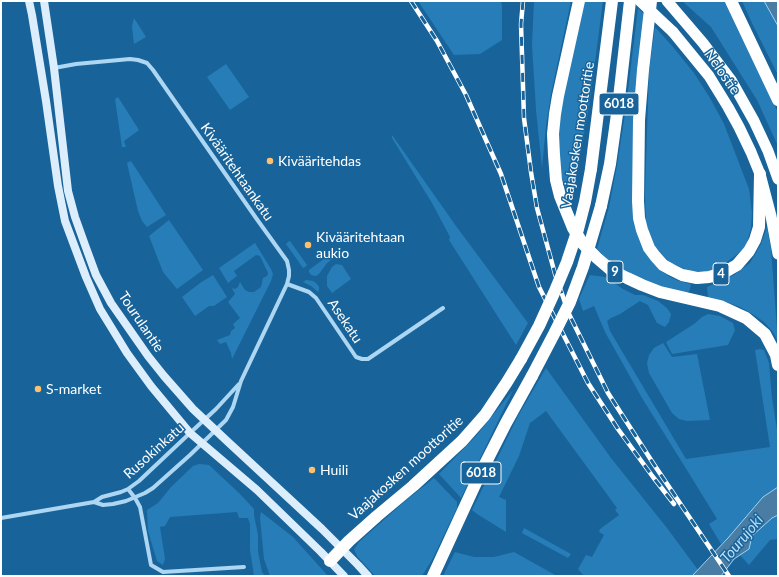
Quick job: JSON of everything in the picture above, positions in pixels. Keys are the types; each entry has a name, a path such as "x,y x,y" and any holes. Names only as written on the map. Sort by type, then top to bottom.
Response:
{"highway":[{"name":"9","path":"579,1 558,96 553,134 556,180 560,196 573,228 583,244 597,258 611,270 626,278 660,292 720,306 746,318 765,334 776,355 778,365"},
{"name":"Vaajakosken moottoritie","path":"342,548 462,442 485,415 507,382 539,326 567,262 585,202 591,169 612,1"},
{"name":"6018","path":"432,575 479,476 570,302 583,267 601,206 610,164 630,1"},
{"name":"Nelostie","path":"640,1 673,32 709,76 728,107 745,139 760,174 771,216 778,254"},
{"name":"4","path":"651,1 639,120 638,201 639,218 649,248 663,265 682,275 697,278 709,277 723,273 737,265 749,251 755,240 758,227 760,174"},
{"path":"730,1 778,100"},
{"path":"669,3 703,43 731,80 754,121 768,151 778,179"},
{"name":"6018","path":"330,561 342,548"}],"main road":[{"name":"Tourulantie","path":"29,1 65,222 100,309 127,353 151,386 190,433 257,490 344,576"},
{"name":"Tourulantie","path":"44,1 54,68 68,191 75,217 96,275 111,303 148,356 173,387 204,420 302,509 368,576"}],"street":[{"name":"Kivääritehtaankatu","path":"54,68 76,64 130,59 146,63 153,70 287,261 289,276 287,284 240,383 233,408 226,420 202,443"},
{"name":"Asekatu","path":"287,284 309,292 316,298 356,357 362,359 368,359 443,308"},
{"name":"Kivääritehtaankatu","path":"204,420 216,410 240,383"},
{"name":"Rusokinkatu","path":"1,518 94,502 102,497 128,489 139,481 204,420"},
{"name":"Rusokinkatu","path":"94,502 102,505 113,504 135,498 145,493 153,488 202,443"},
{"path":"128,489 140,507 151,565 163,572 244,567"}],"shaded area":[{"path":"418,1 501,1 502,40 480,54 454,55"},
{"path":"534,1 571,1 551,94 542,168 536,110 532,45"},
{"path":"584,1 603,1 590,100 578,169 570,201 560,172 559,136 561,99"},
{"path":"682,1 726,1 778,113 778,146 757,100 711,27"},
{"path":"742,1 778,1 778,75 751,21"},
{"path":"638,8 646,16 640,69 644,251 660,270 670,277 691,284 688,293 661,287 643,280 613,265 597,249 609,207 617,166"},
{"path":"134,18 146,37 134,44 132,26"},
{"path":"655,27 694,73 710,98 724,124 749,189 752,213 751,228 746,246 720,267 709,271 690,271 670,263 652,243 646,224 645,194 649,71"},
{"path":"226,64 249,97 230,110 207,77"},
{"path":"118,97 139,130 124,141 126,147 122,147 115,99"},
{"path":"392,135 456,226 528,323 516,345 449,240 450,237 432,203 392,138"},
{"path":"131,161 166,215 147,227 142,221 138,211 127,163"},
{"path":"169,220 203,270 177,289 163,272 149,236"},
{"path":"767,227 771,249 778,342 773,332 764,322 754,315 740,307 708,298 707,287 734,275 750,263 761,244"},
{"path":"290,241 307,265 305,267 303,268 286,244"},
{"path":"255,243 273,274 271,281 232,359 226,342 220,344 217,340 230,335 231,331 235,328 233,324 240,318 228,302 235,294 232,288 235,289 238,287 240,282 245,290 254,292 261,287 263,278 267,276 268,273 260,256 256,255 234,271 237,276 228,283 219,268"},
{"path":"332,253 335,257 327,263 319,274 316,276 311,275 309,270"},
{"path":"336,264 342,265 351,279 332,293 327,286 327,276 332,267"},
{"path":"213,275 227,297 214,306 209,306 195,316 182,297"},
{"path":"590,275 605,277 635,295 643,295 658,301 667,308 671,314 669,322 665,327 657,323 648,305 640,301 607,321 610,331 686,459 770,447 755,350 764,350 769,363 772,398 778,436 778,487 763,497 728,538 721,544 709,524 717,519 642,398 605,332 594,306 583,311 579,299"},
{"path":"306,280 316,283 319,287 318,292 303,282"},
{"path":"708,314 720,316 733,323 735,330 728,345 672,354 666,342"},
{"path":"663,343 672,357 697,354 710,420 687,421 679,419 672,413 649,373 647,363 649,355 654,348"},
{"path":"546,368 611,458 667,528 698,570 692,576 584,576 578,569 586,555 592,557 604,535 599,532 600,529 619,515 615,510 617,508 546,411 530,423 519,456 499,497 506,500 506,532 472,510 518,416"},
{"path":"513,390 461,498 439,474 476,436"},
{"path":"199,464 209,465 254,509 258,535 258,552 262,572 265,576 254,576 250,550 250,524 248,518 239,518 237,512 170,517 165,526 160,527 165,559 163,565 157,561 148,531 147,510 158,503 171,487 193,466"},
{"path":"434,478 457,502 457,508 432,560 422,576 375,576 357,556 354,549 359,542 404,502"},
{"path":"261,512 293,537 328,576 270,576 264,559 260,518"},
{"path":"778,515 778,539 770,540 749,565 740,555 749,549 752,536 772,518"},
{"path":"524,528 571,554 568,558 522,533"},
{"path":"455,552 474,557 494,557 514,552 557,576 443,576"}],"water":[{"path":"764,1 778,1 778,26"},
{"name":"Tourujoki","path":"778,487 778,515 772,518 752,536 749,549 734,559 721,576 692,576 728,538 763,497"}],"railway":[{"path":"411,1 437,41 466,95 501,174 539,287 588,383 618,429 674,504"},
{"path":"523,1 521,24 524,118 531,172 537,208 555,274 569,314 608,393 729,576"}],"place":[{"name":"Kivääritehdas","path":"270,161"},
{"name":"Kivääritehtaan aukio","path":"308,245"},
{"name":"S-market","path":"38,389"},
{"name":"Huili","path":"312,470"}]}
